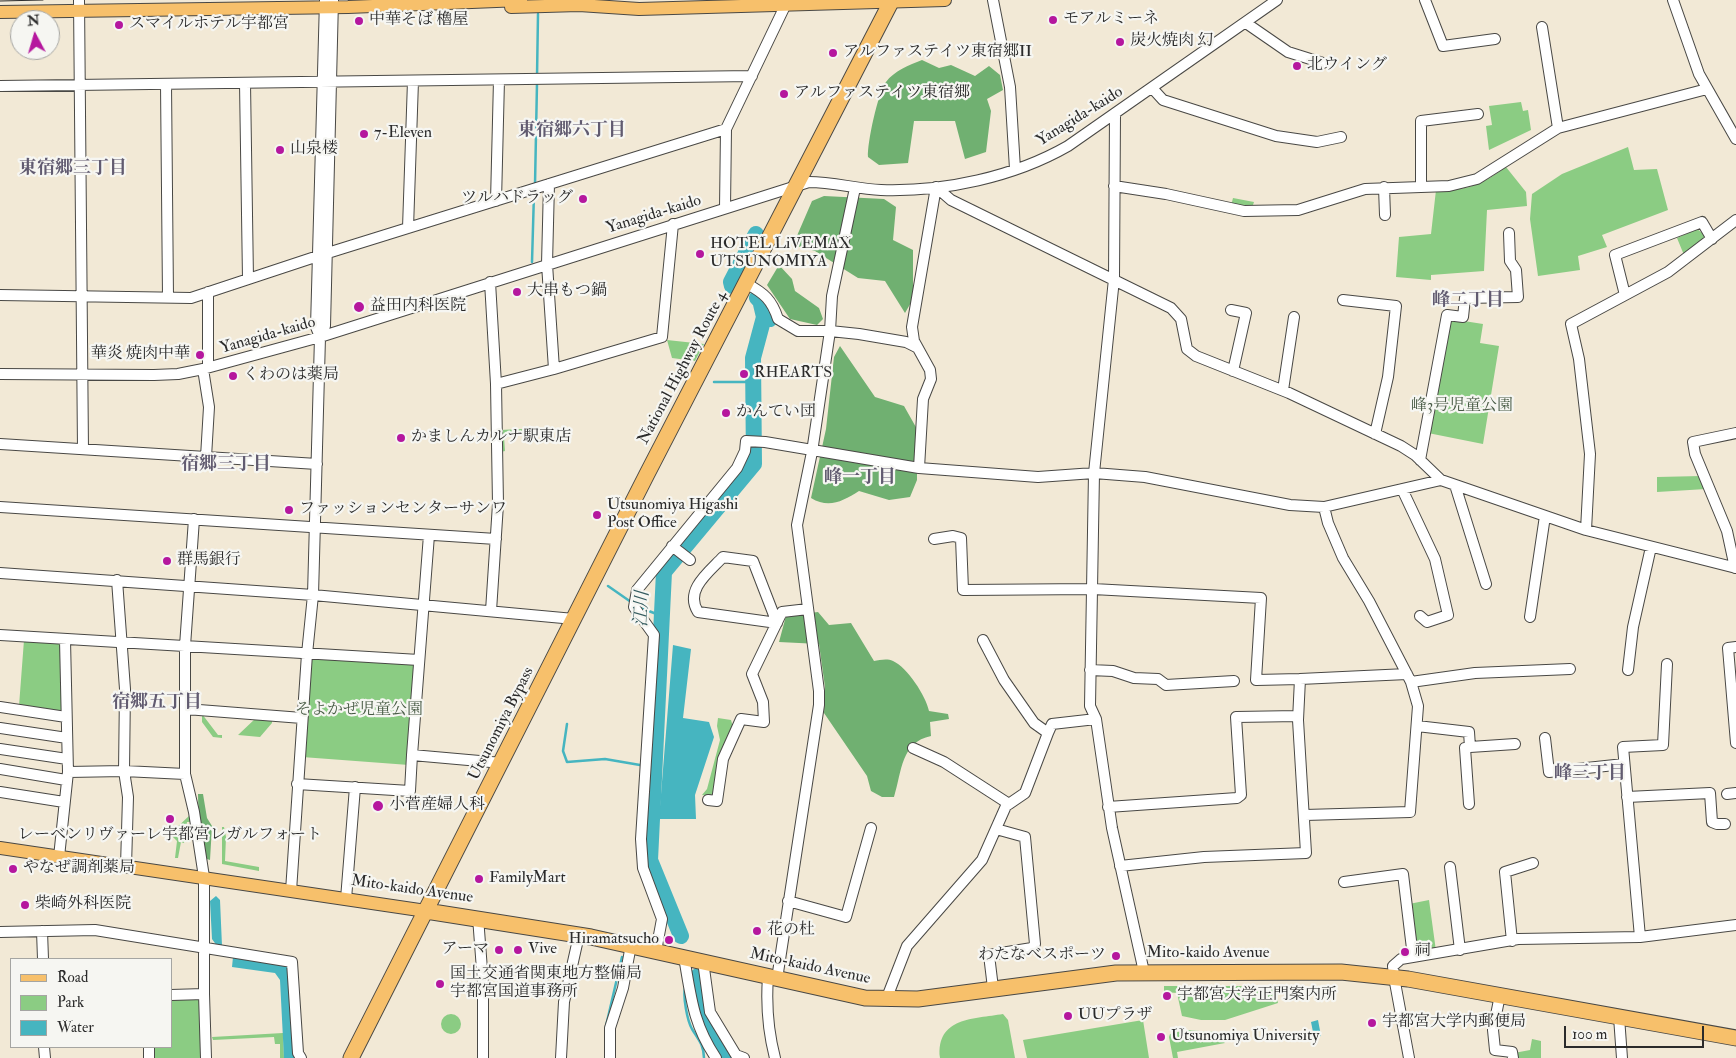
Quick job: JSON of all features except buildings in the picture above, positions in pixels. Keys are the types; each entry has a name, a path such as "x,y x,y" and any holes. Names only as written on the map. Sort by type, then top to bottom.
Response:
{"highway":[{"name":"National Highway Route 4","path":"574,619 891,2"},
{"name":"Utsunomiya Bypass","path":"351,1058 574,619"},
{"name":"Mito-kaido Avenue","path":"426,911 478,917 631,945 842,994 886,1000 918,999 1086,976 1144,972 1341,972 1394,977 1736,1038"}],"main road":[{"path":"0,12 79,5 329,4 521,0"},
{"path":"478,2 486,6 579,5 639,8 785,6 945,0"},
{"name":"Mito-kaido Avenue","path":"0,848 426,911"}],"street":[{"path":"993,0 1010,87 1015,170"},
{"name":"Yanagida-kaido","path":"0,374 178,374 320,337 795,187 816,182 855,188 906,190 936,187 1015,170 1055,153 1153,88 1277,0"},
{"path":"1425,0 1443,46 1496,39"},
{"path":"1673,0 1699,74 1736,139"},
{"path":"291,891 297,784 313,595 320,337 316,327 323,254 329,4"},
{"path":"79,5 80,296 83,449"},
{"path":"725,208 726,130 785,6"},
{"path":"1246,23 1288,52 1323,64"},
{"path":"1542,27 1558,128"},
{"path":"0,86 752,76"},
{"path":"496,201 499,80"},
{"path":"408,228 413,81"},
{"path":"245,83 248,279"},
{"path":"166,84 168,297"},
{"path":"1153,88 1163,100 1276,136 1317,142 1341,137"},
{"path":"1114,186 1166,194 1244,211 1298,210 1365,188 1449,186 1477,179 1558,128 1707,89"},
{"path":"1115,114 1114,279 1094,473 1090,706 1096,719 1108,807 1144,972"},
{"path":"1421,186 1421,121 1478,114"},
{"path":"0,295 191,298 323,254 726,130"},
{"path":"549,184 547,264 554,369"},
{"path":"936,187 951,200 1171,308 1181,319 1187,349 1196,356 1283,390 1401,446 1420,460 1441,480 1586,530 1735,568 1726,531 1695,454 1693,442 1736,433"},
{"path":"919,468 923,399 931,379 930,370 914,341 912,327 936,187"},
{"path":"1384,187 1385,215"},
{"path":"776,1058 771,1042 767,1004 788,901 819,706 819,691 797,525 812,452 830,330 832,296 855,188"},
{"path":"1586,530 1590,454 1579,360 1571,324 1668,272 1736,220"},
{"path":"1625,296 1615,255 1702,222 1712,239"},
{"path":"496,384 662,337 673,224"},
{"path":"1420,460 1447,315 1462,317 1465,298 1518,297 1516,270 1510,261 1509,233"},
{"path":"490,282 496,384 498,504 491,611"},
{"path":"747,284 764,293 773,304 778,319 798,331 830,330 906,342 918,348"},
{"path":"206,457 208,407 205,368 208,292"},
{"path":"1343,300 1396,306 1388,377 1375,434"},
{"path":"1231,310 1246,313 1233,371"},
{"path":"1283,390 1294,317"},
{"path":"656,951 662,919 643,868 641,839 654,635 634,607 637,590 703,512 737,468 745,451 746,441 919,468 1038,477 1094,473 1146,477 1290,505 1324,507 1441,480"},
{"path":"0,444 316,464"},
{"path":"1455,485 1486,584"},
{"path":"1402,489 1435,559 1448,615 1427,622 1420,616"},
{"path":"0,507 496,539"},
{"path":"1305,815 1410,812 1417,726 1418,706 1409,678 1343,558 1328,523 1324,507"},
{"path":"1530,617 1545,516"},
{"path":"194,519 185,646 185,774 194,812 204,877 206,1058"},
{"path":"297,784 410,791 429,534"},
{"path":"934,539 953,536 961,538 963,590 1093,589 1260,598 1256,680 1409,678 1570,668"},
{"path":"674,547 688,558"},
{"path":"1628,670 1633,627 1651,547"},
{"path":"723,557 753,561 777,623 698,612 694,605 695,587 723,557"},
{"path":"0,573 313,595 574,619"},
{"path":"117,580 125,688 124,771 128,797 126,866"},
{"path":"708,800 717,801 723,759 741,719 764,722 763,702 752,674 782,612 808,609"},
{"path":"0,635 420,660"},
{"path":"58,857 67,776 65,640"},
{"path":"983,640 1004,680 1034,723 1048,733"},
{"path":"1736,647 1728,648 1736,742"},
{"path":"1640,937 1622,747 1663,745 1667,664"},
{"path":"1090,670 1113,671 1134,678 1158,679 1166,684 1234,680"},
{"path":"1120,866 1204,857 1306,853 1298,716 1300,679"},
{"path":"0,707 66,717"},
{"path":"186,709 302,718"},
{"path":"1108,807 1237,798 1241,795 1236,717 1298,716"},
{"path":"886,1000 907,946 982,860 1009,804 1024,793 1052,724 1096,719"},
{"path":"1417,726 1469,732 1470,747"},
{"path":"0,728 67,738"},
{"path":"1545,738 1549,772 1624,764"},
{"path":"1469,804 1465,748 1515,744"},
{"path":"913,748 944,762 1009,804"},
{"path":"0,749 67,760"},
{"path":"412,756 502,763"},
{"path":"0,769 67,776 124,771 185,774"},
{"path":"346,899 355,787"},
{"path":"0,792 64,802"},
{"path":"1627,797 1710,793 1712,822 1725,824"},
{"path":"788,901 846,917 871,828"},
{"path":"993,988 989,955 1032,948 1035,944 1025,836 996,829"},
{"path":"1512,941 1505,872 1534,863"},
{"path":"1450,867 1460,950"},
{"path":"1344,882 1403,874 1413,957"},
{"path":"478,917 484,983 483,1058"},
{"path":"1409,1058 1393,966 1401,960 1512,941 1557,937 1640,937 1736,925"},
{"path":"0,932 95,930 292,962 298,1052 301,1058"},
{"path":"42,931 42,958"},
{"path":"561,1058 564,1002 579,935"},
{"path":"610,1058 610,1028 623,988 631,945"},
{"path":"684,957 695,1018 716,1058"},
{"path":"703,961 710,1012 736,1055 744,1058"},
{"path":"172,995 204,994"},
{"path":"1500,995 1493,1030 1495,1050 1512,1052 1513,1058"},
{"path":"1619,1017 1622,1058"}],"green space":[{"path":"922,60 939,68 951,65 975,76 989,66 1000,75 1003,90 987,99 991,111 986,152 965,159 955,121 914,121 908,163 879,165 868,157 868,150 874,118 883,88 889,78 897,72"},
{"path":"1521,102 1523,111 1528,110 1531,130 1489,150 1486,126 1492,125 1489,106"},
{"path":"1628,147 1634,170 1657,169 1668,210 1602,235 1607,247 1578,256 1580,270 1538,276 1530,219 1532,194 1562,174"},
{"path":"1506,167 1526,192 1527,206 1487,210 1484,271 1431,275 1431,280 1396,277 1399,237 1431,234 1436,190 1474,186"},
{"path":"824,196 884,199 896,207 893,240 913,250 913,299 905,313 885,281 858,278 815,251 793,245 812,201"},
{"path":"1233,198 1254,202 1252,208 1231,206"},
{"path":"1697,229 1705,235 1703,242 1684,255 1677,238"},
{"path":"779,265 792,279 795,291 819,308 823,319 817,325 790,319 767,285"},
{"name":"峰3号児童公園","path":"1451,319 1483,324 1480,343 1499,346 1483,444 1428,433"},
{"path":"667,340 704,344 695,361 672,358"},
{"path":"840,346 875,397 904,406 917,429 917,480 910,497 889,500 859,491 842,501 830,503 824,503 811,498 826,429 834,357"},
{"path":"522,429 522,432 506,433 504,437 505,451 501,452 500,430"},
{"path":"1701,476 1706,489 1657,492 1657,477"},
{"path":"818,612 829,625 851,623 874,661 888,660 898,664 915,683 929,711 948,714 949,719 930,722 931,736 921,739 908,751 901,768 894,797 882,797 871,791 867,776 824,713 825,687 819,644 779,642 786,616"},
{"path":"24,640 60,643 63,645 64,710 61,713 19,706"},
{"name":"そよかぜ児童公園","path":"309,657 417,663 409,765 302,757"},
{"path":"202,714 218,735 222,735 222,738 213,737 202,722"},
{"path":"256,718 272,718 272,723 260,737 238,735"},
{"path":"718,718 731,720 733,727 720,760 713,793 710,796 702,795 707,789 720,740 717,726"},
{"path":"198,794 203,794 207,818 212,826 210,860 207,859 202,835"},
{"path":"191,814 192,822 187,822 184,843 181,842 178,858 175,858 177,841 170,834"},
{"path":"222,827 224,827 226,837 225,861 259,867 259,871 222,864"},
{"path":"1429,900 1436,951 1414,954 1409,904"},
{"path":"1164,986 1269,986 1275,990 1278,1003 1225,1020 1201,1020 1182,1016 1177,993 1164,992"},
{"path":"172,999 197,999 201,1003 201,1058 155,1058 155,1048 172,1048"},
{"path":"451,1014 458,1017 461,1024 458,1031 451,1034 444,1031 441,1024 444,1017"},
{"path":"1003,1014 1008,1020 1015,1058 940,1058 940,1045 944,1035 951,1027 969,1019"},
{"path":"1143,1020 1149,1058 1027,1058 1023,1040"},
{"path":"1186,1030 1214,1032 1225,1043 1177,1052 1178,1058 1173,1058 1170,1034"},
{"path":"283,1033 284,1058 280,1058 280,1044 275,1044 274,1037 213,1040 212,1037"},
{"path":"1532,1039 1541,1041 1541,1058 1515,1058 1514,1053 1530,1050"}],"water":[{"path":"673,645 691,649 683,718 709,722 714,737 695,795 696,819 659,819"},
{"path":"216,896 220,900 222,946 217,946 212,939 210,901"},
{"path":"233,957 285,965 290,970 295,1058 284,1058 280,980 275,973 232,967"},
{"path":"1318,1020 1321,1036 1314,1037 1311,1022"}],"waterway":[{"path":"537,77 538,14"},
{"path":"535,185 537,83"},
{"path":"532,262 534,193"},
{"path":"732,286 731,282 756,234"},
{"path":"757,298 760,300 764,317"},
{"name":"江川","path":"681,936 650,860 664,572 754,464 753,358 764,317 770,319"},
{"path":"714,382 753,382"},
{"path":"608,586 631,602"},
{"path":"638,607 662,616"},
{"path":"567,724 563,751 567,762 605,759 640,765"},
{"name":"江川","path":"649,768 655,769"},
{"path":"606,1026 622,957"},
{"name":"江川","path":"698,976 704,1022 730,1058"},
{"path":"691,983 698,980"},
{"path":"685,988 685,1003 689,1020 702,1046 704,1058"}],"tram line":[{"path":"0,1 43,0"}],"place":[{"name":"モアルミーネ","path":"1053,20"},
{"name":"中華そば 櫓屋","path":"359,21"},
{"name":"スマイルホテル宇都宮","path":"119,25"},
{"name":"炭火焼肉 幻","path":"1120,42"},
{"name":"アルファステイツ東宿郷II","path":"833,53"},
{"name":"北ウイング","path":"1297,66"},
{"name":"アルファステイツ東宿郷","path":"784,94"},
{"name":"7-Eleven","path":"364,134"},
{"name":"山泉楼","path":"280,150"},
{"name":"ツルハドラッグ","path":"583,199"},
{"name":"HOTEL LiVEMAX UTSUNOMIYA","path":"700,254"},
{"name":"大串もつ鍋","path":"517,292"},
{"name":"益田内科医院","path":"359,307"},
{"name":"華炎 焼肉中華","path":"200,355"},
{"name":"RHEARTS","path":"744,374"},
{"name":"くわのは薬局","path":"233,376"},
{"name":"かんてい団","path":"726,413"},
{"name":"かましんカルナ駅東店","path":"401,438"},
{"name":"ファッションセンターサンワ","path":"289,510"},
{"name":"Utsunomiya Higashi Post Office","path":"597,515"},
{"name":"群馬銀行","path":"167,561"},
{"name":"小菅産婦人科","path":"378,806"},
{"name":"レーベンリヴァーレ宇都宮レガルフォート","path":"170,819"},
{"name":"やなぜ調剤薬局","path":"13,869"},
{"name":"FamilyMart","path":"479,879"},
{"name":"柴崎外科医院","path":"25,905"},
{"name":"花の杜","path":"757,931"},
{"name":"Hiramatsucho","path":"669,940"},
{"name":"アーマ","path":"499,950"},
{"name":"Vive","path":"518,950"},
{"name":"祠","path":"1405,952"},
{"name":"わたなべスポーツ","path":"1116,956"},
{"name":"国土交通省関東地方整備局 宇都宮国道事務所","path":"440,984"},
{"name":"宇都宮大学正門案内所","path":"1167,996"},
{"name":"UUプラザ","path":"1068,1016"},
{"name":"宇都宮大学内郵便局","path":"1372,1023"},
{"name":"Utsunomiya University","path":"1161,1037"}],"district":[{"name":"東宿郷六丁目","path":"572,131"},
{"name":"東宿郷三丁目","path":"73,169"},
{"name":"峰二丁目","path":"1468,301"},
{"name":"宿郷三丁目","path":"226,465"},
{"name":"峰一丁目","path":"860,478"},
{"name":"宿郷五丁目","path":"157,703"},
{"name":"峰三丁目","path":"1590,774"}]}
